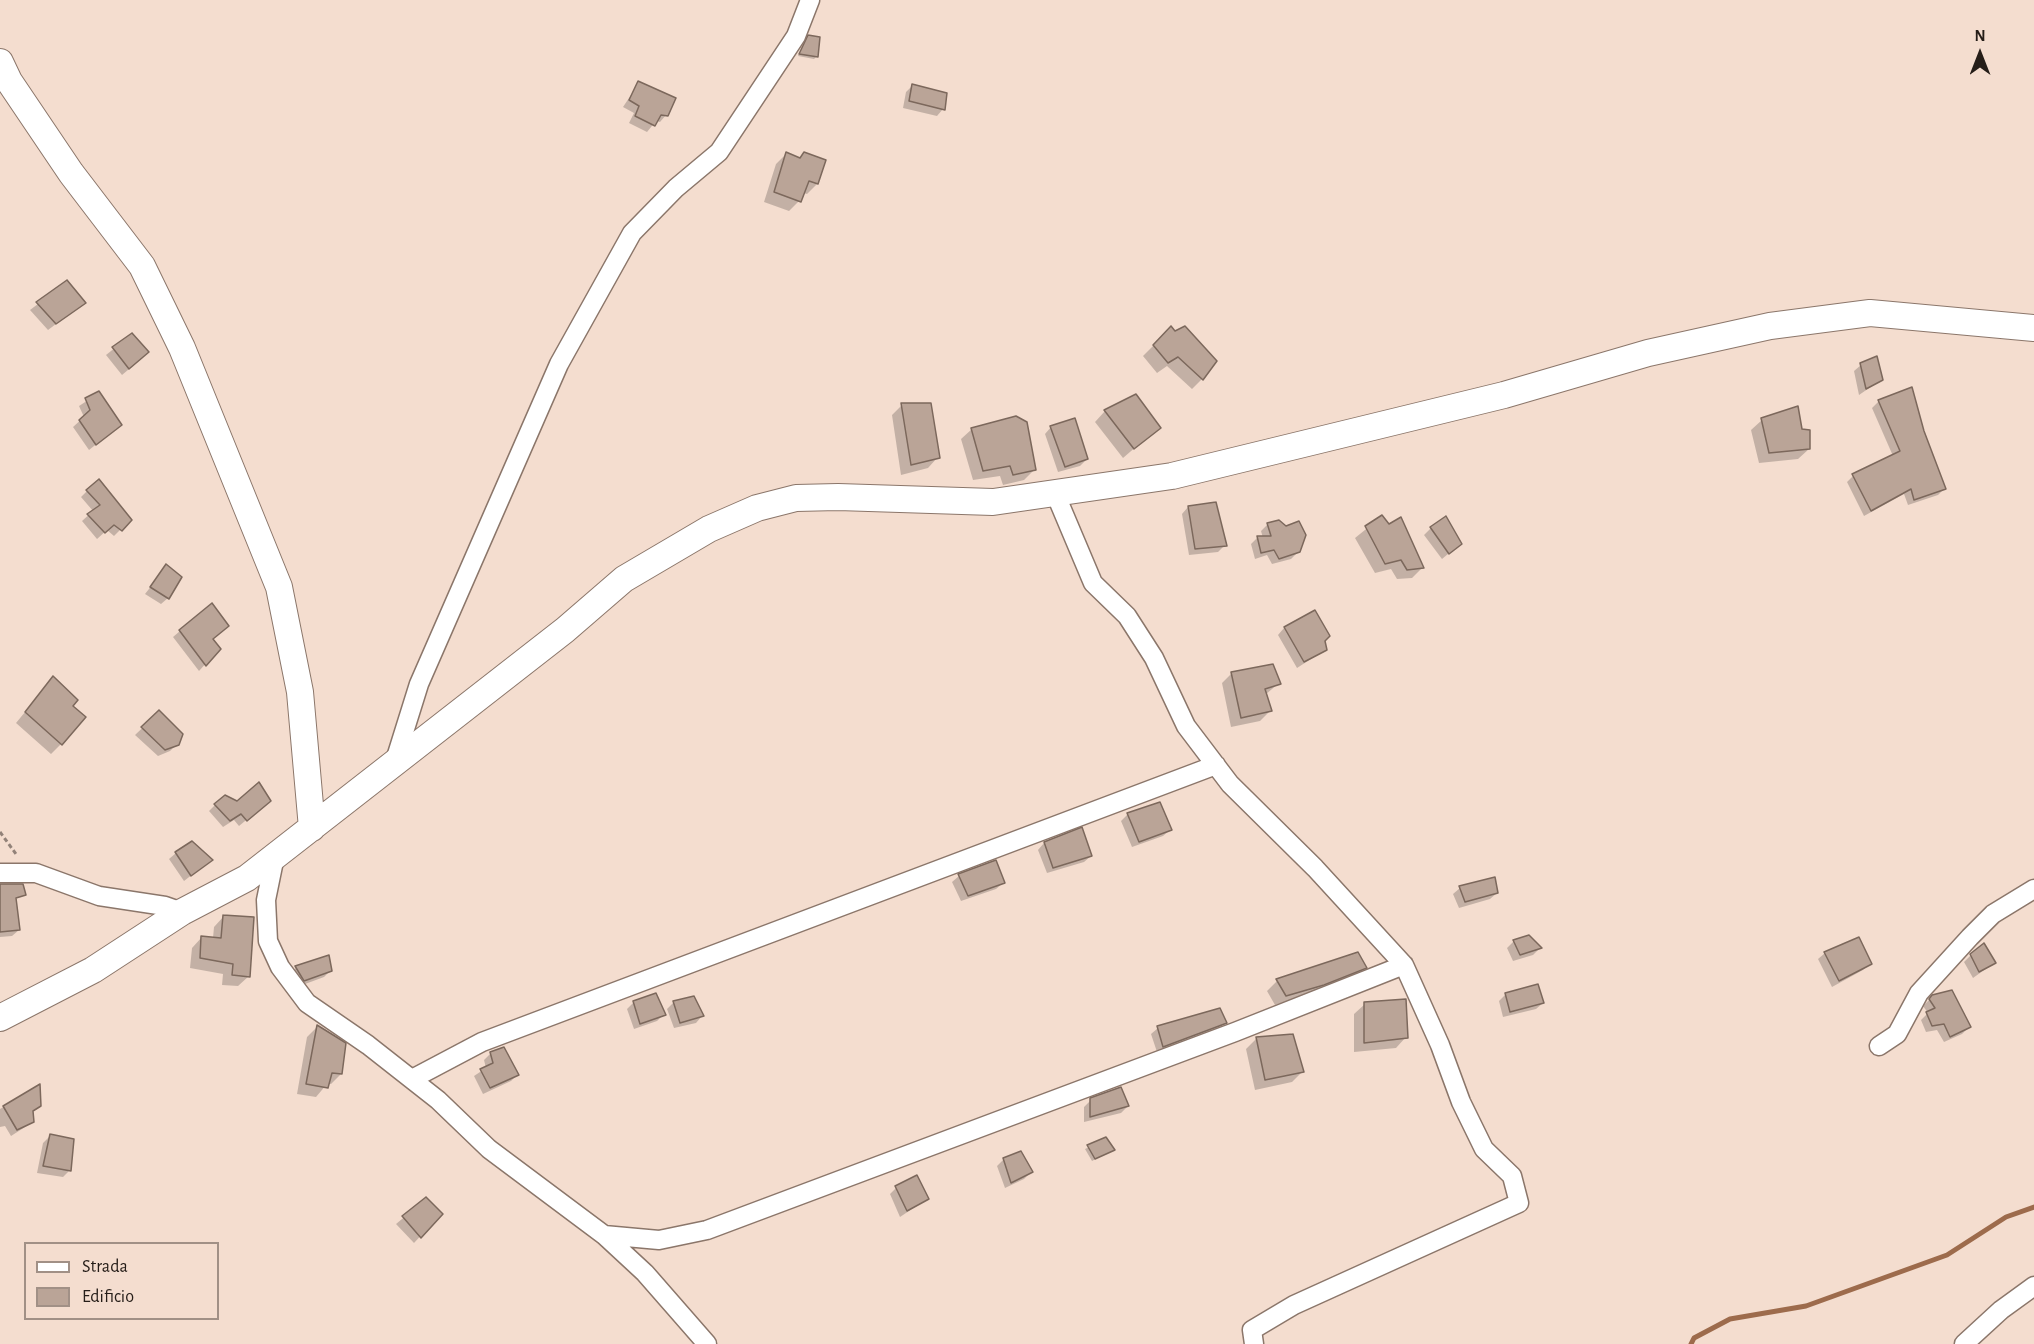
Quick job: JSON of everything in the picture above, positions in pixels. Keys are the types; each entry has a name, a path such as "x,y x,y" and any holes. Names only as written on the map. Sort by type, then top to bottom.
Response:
{"main road":[{"path":"0,62 9,81 71,173 142,266 182,348 263,546 279,587 300,692 312,828"},
{"path":"0,1018 93,970 182,912 247,878 565,630 624,579 709,529 757,508 796,498 838,496 993,502 1172,476 1504,395 1648,353 1770,326 1870,313 2034,328"}],"street":[{"path":"394,764 419,684 559,364 632,233 676,189 719,152 796,36 810,0"},
{"path":"1055,494 1094,583 1132,625 1154,658 1186,726 1230,783 1316,868 1404,965 1440,1045 1461,1101 1484,1149 1512,1176 1519,1203 1294,1305 1252,1330 1254,1344"},
{"path":"412,1079 482,1042 1216,765"},
{"path":"275,856 266,900 268,941 280,967 307,1003 412,1079 438,1100 489,1149 604,1235 645,1273 707,1344"},
{"path":"0,873 36,873 99,896 165,906 182,912"},
{"path":"1879,1046 1897,1034 1919,993 1970,937 1994,914 2034,889"},
{"path":"604,1235 659,1240 707,1230 1235,1032 1404,965"},
{"path":"1964,1344 2001,1310 2034,1286"}],"path":[{"path":"0,832 28,873"}],"building":[{"path":"808,35 820,37 818,57 799,54"},
{"path":"638,81 676,98 668,116 661,115 655,126 635,116 639,106 629,100"},
{"path":"912,84 947,93 945,110 909,101"},
{"path":"786,152 800,158 804,152 826,160 818,184 809,181 801,202 774,192"},
{"path":"67,280 86,303 56,324 36,302"},
{"path":"1171,326 1175,331 1185,326 1217,361 1203,380 1178,357 1168,363 1153,345"},
{"path":"132,333 149,352 129,369 112,347"},
{"path":"1877,356 1883,380 1866,389 1860,363"},
{"path":"1912,387 1924,431 1946,489 1914,500 1911,489 1871,511 1852,474 1900,451 1878,400"},
{"path":"99,391 122,425 96,445 79,420 90,410 85,398"},
{"path":"1136,394 1161,428 1134,449 1104,410"},
{"path":"901,403 931,403 940,458 911,465"},
{"path":"1798,406 1802,429 1810,430 1810,449 1769,453 1761,418"},
{"path":"1016,416 1027,422 1036,470 1013,475 1010,466 983,471 971,428"},
{"path":"1075,418 1088,459 1065,467 1050,426"},
{"path":"99,479 132,520 122,531 114,525 105,533 87,514 100,505 86,490"},
{"path":"1216,502 1227,546 1195,549 1188,506"},
{"path":"1382,515 1389,524 1401,517 1424,568 1407,570 1401,560 1385,564 1365,526"},
{"path":"1446,516 1462,544 1449,554 1430,527"},
{"path":"1279,520 1286,526 1299,521 1306,535 1300,552 1279,559 1274,550 1261,553 1257,536 1271,536 1267,523"},
{"path":"166,564 182,577 169,599 150,587"},
{"path":"212,603 229,626 213,639 221,649 206,666 179,630"},
{"path":"1315,610 1330,636 1325,641 1327,650 1304,662 1284,627"},
{"path":"1273,664 1281,684 1265,689 1272,711 1241,718 1231,672"},
{"path":"53,676 78,700 73,706 86,717 62,745 25,712"},
{"path":"159,710 183,734 179,745 165,750 141,727"},
{"path":"259,782 271,801 247,821 241,814 230,821 214,804 225,795 237,801"},
{"path":"1160,802 1172,830 1139,842 1127,813"},
{"path":"1082,827 1092,856 1053,868 1044,842"},
{"path":"192,841 213,860 191,876 175,852"},
{"path":"996,860 1005,883 968,896 958,874"},
{"path":"1495,877 1498,893 1465,902 1459,886"},
{"path":"0,884 23,884 26,895 16,898 20,930 0,932"},
{"path":"223,915 254,917 250,977 232,975 233,964 200,958 201,936 221,938"},
{"path":"1529,935 1542,948 1520,955 1513,940"},
{"path":"1859,937 1872,964 1839,981 1824,952"},
{"path":"1984,943 1996,963 1979,972 1970,954"},
{"path":"1358,952 1367,968 1324,985 1286,996 1276,979"},
{"path":"329,955 332,971 304,981 295,966"},
{"path":"1538,984 1544,1003 1510,1012 1505,993"},
{"path":"1952,990 1971,1027 1950,1037 1944,1024 1932,1026 1926,1012 1935,1008 1929,999 1932,995"},
{"path":"656,993 666,1015 640,1024 633,1001"},
{"path":"694,996 704,1016 680,1023 673,1001"},
{"path":"1406,999 1408,1038 1364,1043 1364,1002"},
{"path":"1220,1008 1227,1023 1163,1047 1157,1026"},
{"path":"317,1025 346,1043 342,1074 332,1073 328,1088 306,1084"},
{"path":"1293,1034 1304,1072 1265,1080 1256,1037"},
{"path":"504,1047 519,1075 490,1088 480,1069 493,1063 490,1052"},
{"path":"40,1084 41,1106 33,1111 34,1122 17,1130 3,1106"},
{"path":"1121,1087 1129,1106 1090,1117 1090,1098"},
{"path":"50,1134 74,1139 71,1171 43,1166"},
{"path":"1106,1137 1115,1150 1095,1159 1087,1145"},
{"path":"1021,1151 1033,1172 1011,1183 1003,1158"},
{"path":"917,1175 929,1199 907,1211 895,1186"},
{"path":"426,1197 443,1214 421,1238 402,1216"}],"waterway":[{"path":"1691,1344 1694,1338 1730,1319 1806,1306 1947,1255 2006,1217 2034,1207"}]}
